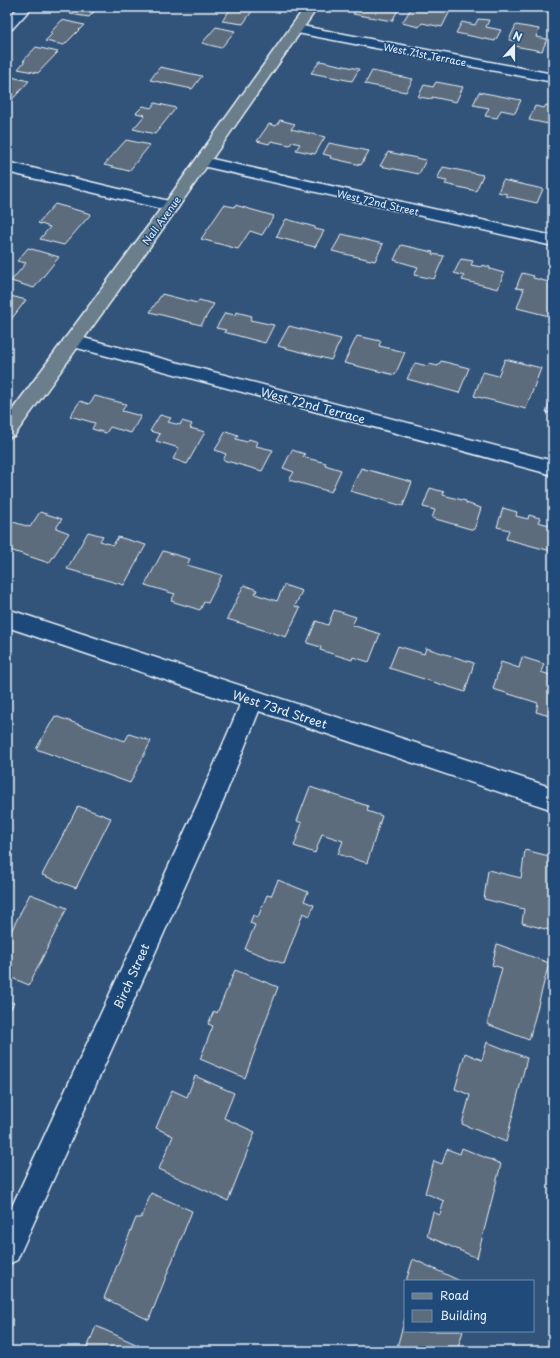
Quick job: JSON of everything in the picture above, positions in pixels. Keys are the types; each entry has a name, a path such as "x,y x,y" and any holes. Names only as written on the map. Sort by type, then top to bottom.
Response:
{"main road":[{"name":"Nall Avenue","path":"7,431 203,162 312,7"}],"street":[{"path":"7,26 26,7"},
{"name":"West 71st Terrace","path":"297,29 553,78"},
{"name":"West 72nd Street","path":"203,162 553,242"},
{"path":"7,167 171,206"},
{"name":"West 72nd Terrace","path":"72,341 553,468"},
{"name":"West 73rd Street","path":"7,618 553,799"},
{"name":"Birch Street","path":"7,1250 205,815 253,700"}],"building":[{"path":"76,7 113,7 110,10 98,8 89,17 70,14"},
{"path":"232,7 255,7 243,24 222,21"},
{"path":"358,7 382,7 398,10 392,21 353,14"},
{"path":"412,7 427,7 450,11 442,27 422,23 419,27 402,23"},
{"path":"478,19 489,20 486,27 501,30 495,41 456,33 462,22 475,25"},
{"path":"62,20 84,25 64,45 45,41 52,34 50,33"},
{"path":"516,25 539,29 536,37 547,39 542,51 514,46 516,41 509,40"},
{"path":"216,27 235,31 221,48 202,43"},
{"path":"36,47 58,52 38,73 18,69 25,61 23,61"},
{"path":"320,61 359,69 352,81 311,73"},
{"path":"160,67 202,76 192,89 150,80"},
{"path":"372,71 413,79 406,92 365,84"},
{"path":"7,76 29,81 8,104 7,104"},
{"path":"436,82 463,87 456,102 432,97 432,99 418,97 424,85 433,87"},
{"path":"479,92 521,100 515,113 501,110 497,118 485,116 489,108 473,105"},
{"path":"155,103 176,108 155,134 133,129 145,115 136,113 143,106 151,108"},
{"path":"546,105 553,106 553,125 529,120 535,106 544,108"},
{"path":"280,120 295,124 291,129 325,137 315,154 296,150 300,144 292,142 290,145 271,141 269,144 257,141 269,124 276,126"},
{"path":"126,140 150,145 129,171 104,165"},
{"path":"329,143 369,151 361,165 330,158 331,156 323,154"},
{"path":"388,152 426,160 419,174 380,166"},
{"path":"443,167 483,175 476,191 445,184 447,181 437,179"},
{"path":"503,180 543,189 537,203 506,196 507,194 498,192"},
{"path":"55,204 91,214 64,245 40,239 50,227 38,223"},
{"path":"224,205 234,207 235,205 274,216 262,235 250,231 238,249 201,239"},
{"path":"286,219 324,231 315,247 276,237"},
{"path":"342,234 383,244 375,261 332,251"},
{"path":"401,245 444,256 434,279 414,275 418,267 394,260"},
{"path":"28,248 59,257 34,288 11,281 26,263 17,261"},
{"path":"461,259 473,261 471,265 481,267 482,265 504,273 498,289 462,280 464,276 454,273"},
{"path":"522,273 534,276 533,278 553,283 553,317 517,308 524,289 516,288"},
{"path":"162,294 197,303 199,300 214,304 201,325 150,312"},
{"path":"7,295 26,300 7,325"},
{"path":"236,312 252,316 250,320 274,325 265,343 224,332 226,330 216,328 225,313 235,315"},
{"path":"289,326 341,339 331,360 278,346"},
{"path":"357,336 381,341 379,346 405,352 395,375 344,363"},
{"path":"505,359 541,368 526,409 474,396 483,372 498,376"},
{"path":"441,361 469,368 459,393 407,379 415,363 428,366 429,364 438,366"},
{"path":"553,393 553,414 546,412"},
{"path":"95,396 126,404 122,411 141,416 131,433 110,427 106,433 92,429 95,423 70,416 80,401 89,404"},
{"path":"160,415 171,418 168,422 180,425 182,421 192,424 190,428 205,432 187,464 173,459 179,448 156,441 160,434 150,431"},
{"path":"226,431 238,435 236,439 247,442 249,439 258,442 256,446 273,450 262,471 223,460 226,454 215,450"},
{"path":"292,450 305,454 303,457 326,463 325,465 341,470 331,492 289,480 294,472 283,468"},
{"path":"361,468 412,482 403,506 350,491"},
{"path":"430,488 444,492 443,495 466,501 466,503 481,508 474,530 432,518 435,510 423,507"},
{"path":"503,508 517,512 516,516 528,519 529,515 540,518 538,522 553,526 553,544 551,551 506,539 509,530 497,527"},
{"path":"40,512 62,519 56,528 69,533 49,563 7,549 7,530 13,522 30,527"},
{"path":"88,532 103,536 100,541 113,545 118,537 146,545 124,585 67,569"},
{"path":"163,551 190,559 187,565 222,575 208,603 204,602 200,610 171,601 175,594 145,585"},
{"path":"244,585 257,590 255,594 277,601 284,585 302,591 295,606 300,608 286,637 227,619"},
{"path":"334,610 356,617 352,625 380,634 369,662 353,657 352,660 320,650 321,647 307,643 316,621 328,625"},
{"path":"398,646 424,654 426,648 474,663 465,692 389,668"},
{"path":"522,657 544,664 541,672 553,676 553,717 536,712 538,703 493,689 501,662 519,668"},
{"path":"55,716 125,741 129,734 151,741 130,783 36,749"},
{"path":"310,787 368,806 367,811 382,816 367,863 338,854 343,841 322,834 315,853 294,846 302,823 297,821"},
{"path":"78,806 111,818 76,888 42,875"},
{"path":"525,850 553,857 553,931 522,923 524,909 484,899 488,870 521,878"},
{"path":"278,880 308,892 304,901 314,905 310,916 303,913 284,964 245,949 255,925 250,923 253,915 258,917 267,895 271,896"},
{"path":"30,894 67,908 29,985 7,976 7,939"},
{"path":"497,944 549,963 529,1040 487,1024 502,968 492,965"},
{"path":"235,970 278,987 245,1078 200,1059 213,1026 208,1024 214,1011 217,1013"},
{"path":"7,1000 14,1003 7,1016"},
{"path":"487,1042 527,1058 506,1142 462,1124 470,1095 455,1089 465,1053 482,1060"},
{"path":"195,1076 234,1093 224,1118 255,1132 228,1201 159,1169 173,1136 156,1128 172,1090 187,1097"},
{"path":"462,1148 501,1164 477,1258 427,1236 433,1212 440,1215 444,1201 425,1193 434,1161 442,1164 447,1149 460,1154"},
{"path":"151,1193 192,1211 149,1320 104,1298 136,1218 141,1218"},
{"path":"413,1259 458,1280 406,1280"},
{"path":"404,1322 404,1332 463,1332 457,1351 396,1351"},
{"path":"96,1326 151,1351 86,1351"}]}
